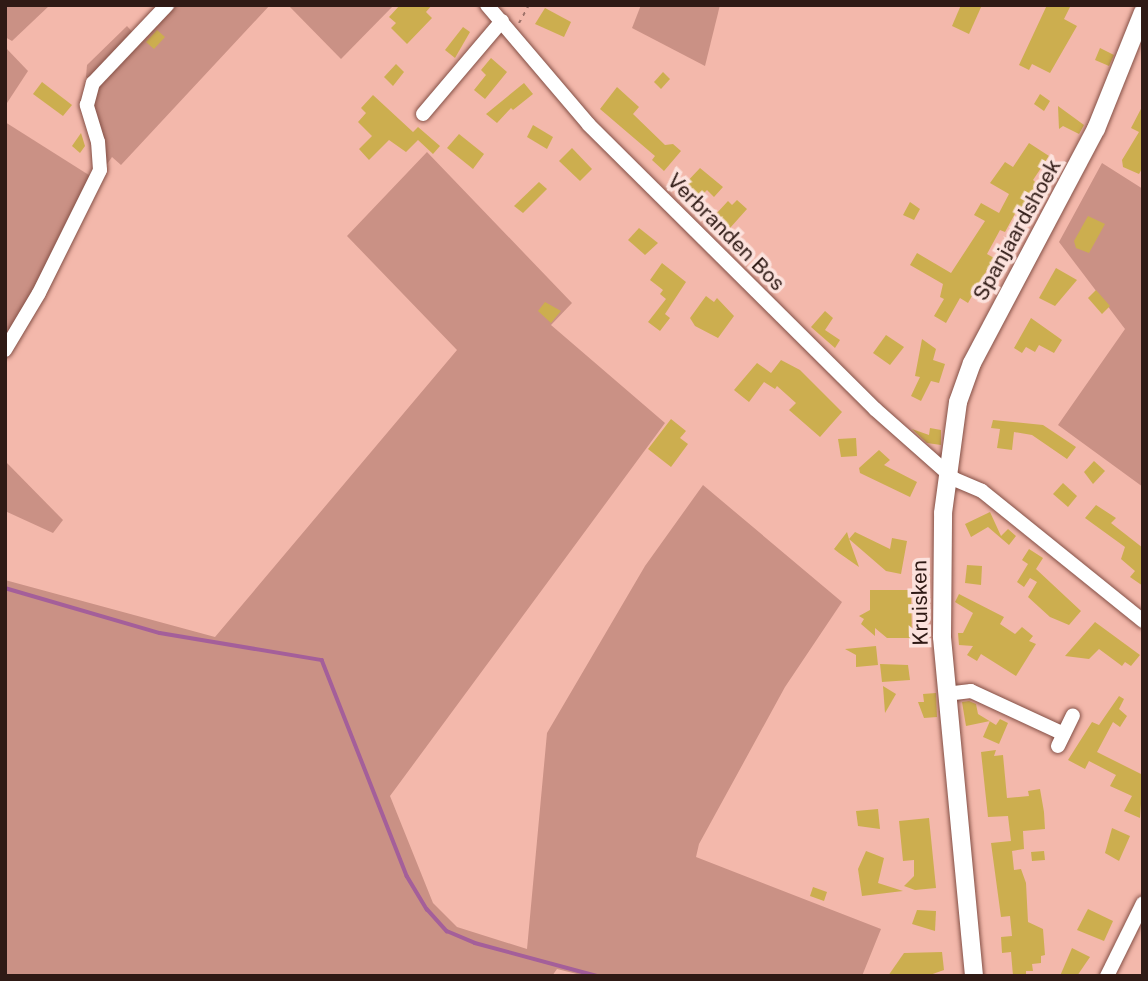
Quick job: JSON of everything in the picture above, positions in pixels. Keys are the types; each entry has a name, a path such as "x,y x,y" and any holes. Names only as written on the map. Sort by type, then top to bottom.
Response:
{"street":[{"path":"5,350 39,293 100,170 98,142 87,105 93,83 167,5"},
{"name":"Verbranden Bos","path":"487,5 630,166 866,400 948,474"},
{"name":"Spanjaardshoek","path":"948,474 958,402 972,363 1096,129 1143,12"},
{"path":"424,114 502,21"},
{"path":"948,474 982,491 1143,621"},
{"name":"Kruisken","path":"948,474 941,582 946,694 974,976"},
{"path":"946,694 971,691 1061,740 1073,715"},
{"path":"1107,976 1143,903"}],"path":[{"path":"512,33 529,5"}],"shaded area":[{"path":"5,5 50,5 12,41 5,37"},
{"path":"175,5 270,5 121,165 112,157 105,167 91,96"},
{"path":"288,5 394,5 341,59"},
{"path":"641,5 720,5 705,66 632,28"},
{"path":"127,26 135,35 91,81 86,77 87,65"},
{"path":"5,47 28,71 5,106"},
{"path":"5,122 92,177 5,343"},
{"path":"427,152 572,303 551,325 665,423 390,796 433,903 457,927 527,949 547,733 645,566 703,485 842,602 785,687 699,844 696,857 881,929 862,976 585,976 557,969 552,976 5,976 5,580 215,637 457,350 347,236"},
{"path":"1102,163 1143,189 1143,487 1058,425 1125,329 1059,242"},
{"path":"5,461 63,520 53,533 5,511"}],"building":[{"path":"400,5 432,5 426,12 432,18 407,44 391,28 396,23 389,17"},
{"path":"961,5 982,5 969,34 952,26"},
{"path":"1047,5 1071,5 1064,19 1077,26 1050,73 1032,64 1029,70 1019,65"},
{"path":"545,8 571,22 564,37 535,24"},
{"path":"463,27 470,32 455,58 445,50"},
{"path":"157,30 165,37 154,49 146,42"},
{"path":"1100,48 1114,55 1109,66 1095,60"},
{"path":"491,58 507,72 485,99 474,90 486,75 481,70"},
{"path":"396,64 404,72 393,86 384,77"},
{"path":"663,72 670,79 661,89 654,82"},
{"path":"42,82 72,105 63,116 33,94"},
{"path":"524,83 533,94 513,110 511,108 497,123 486,114"},
{"path":"617,87 639,107 633,114 665,145 673,144 681,151 664,171 652,160 655,156 600,109"},
{"path":"1040,94 1050,101 1044,111 1034,104"},
{"path":"373,95 413,132 418,127 440,146 433,154 418,140 406,152 389,140 369,160 359,149 372,136 358,122 366,113 361,108"},
{"path":"1143,105 1143,167 1139,174 1123,167 1122,160 1139,132 1131,128"},
{"path":"1058,106 1084,125 1079,134 1063,126 1059,129"},
{"path":"533,125 553,137 547,149 527,137"},
{"path":"81,133 85,146 80,153 72,146"},
{"path":"459,134 484,154 473,169 447,148"},
{"path":"1029,143 1049,156 1033,180 1049,193 1033,219 1016,212 1005,232 1000,230 987,254 994,258 968,303 960,298 946,323 934,316 944,299 940,297 943,284 910,265 917,253 951,273 985,221 974,215 981,203 999,213 1009,194 990,183 1005,162 1013,167"},
{"path":"572,148 592,169 580,181 559,161"},
{"path":"700,168 723,187 714,197 707,190 697,200 683,186"},
{"path":"539,182 547,189 523,213 514,206"},
{"path":"737,200 747,209 730,228 716,214 728,201 732,205"},
{"path":"910,202 920,209 914,220 903,215"},
{"path":"1088,216 1105,224 1089,253 1076,248 1074,241"},
{"path":"639,228 658,243 645,255 628,240"},
{"path":"662,263 686,282 665,314 670,318 660,331 648,322 666,299 660,294 663,290 650,280"},
{"path":"1056,268 1077,280 1055,306 1039,298"},
{"path":"1096,290 1110,306 1102,314 1088,298"},
{"path":"706,296 714,302 717,298 734,316 718,338 695,326 690,318"},
{"path":"545,302 561,311 551,323 538,311"},
{"path":"825,311 833,318 825,330 840,340 835,348 811,327"},
{"path":"1031,318 1062,340 1054,353 1039,345 1035,352 1026,347 1022,353 1014,348"},
{"path":"886,335 904,347 890,365 873,353"},
{"path":"922,339 936,349 933,360 945,364 939,383 931,381 921,401 911,396 920,377 915,376"},
{"path":"781,360 800,370 842,412 820,437 789,410 796,403 777,386 775,389 764,382 749,402 734,390 757,363 771,373"},
{"path":"671,419 686,431 680,438 688,444 671,467 648,449"},
{"path":"993,420 1043,425 1076,447 1067,459 1032,435 1014,432 1012,450 997,448 1000,429 991,428"},
{"path":"930,428 941,430 941,445 927,443 912,429 929,435"},
{"path":"856,438 857,456 841,457 838,439"},
{"path":"879,450 890,460 884,465 917,482 910,497 860,473 859,468"},
{"path":"1094,461 1105,471 1093,484 1084,472"},
{"path":"1063,483 1077,496 1068,507 1053,494"},
{"path":"1096,505 1116,518 1111,523 1143,548 1143,586 1130,577 1135,571 1121,559 1125,547 1085,518"},
{"path":"990,512 1001,536 1008,529 1016,536 1009,545 988,527 971,537 965,524"},
{"path":"847,532 849,539 859,567 834,549"},
{"path":"855,532 890,549 892,538 907,541 901,574 886,571 849,539"},
{"path":"1029,549 1043,558 1036,569 1081,611 1069,625 1050,617 1028,597 1037,582 1030,578 1024,587 1017,582 1028,564 1022,560"},
{"path":"967,565 982,566 981,585 965,583"},
{"path":"870,590 911,590 912,638 887,638 875,628 875,636 861,624 864,619 859,616 870,610"},
{"path":"959,594 1004,617 1000,624 1015,634 1022,627 1033,636 1029,641 1036,644 1016,676 981,654 977,661 967,655 973,646 959,645 958,633 963,633 973,613 955,602"},
{"path":"1095,622 1140,655 1131,666 1125,662 1122,666 1099,649 1089,659 1065,656"},
{"path":"876,646 878,665 856,667 856,655 845,649"},
{"path":"880,664 908,665 910,680 882,682"},
{"path":"883,686 896,694 885,713"},
{"path":"936,693 937,717 924,718 918,702 924,702 923,694"},
{"path":"1119,696 1124,699 1119,709 1127,716 1120,727 1113,722 1097,752 1143,775 1140,818 1124,811 1132,796 1110,786 1116,775 1089,761 1085,769 1068,760 1092,722 1099,725"},
{"path":"962,702 976,704 978,714 990,721 966,726"},
{"path":"1000,719 1008,723 999,744 983,737 990,721 996,725"},
{"path":"996,750 994,756 1003,755 1007,798 1029,796 1028,791 1040,789 1044,812 1045,829 1023,831 1024,849 1012,851 1014,870 1021,869 1026,883 1028,922 1043,929 1045,955 1041,956 1041,963 1032,964 1033,971 1026,971 1026,976 1013,976 1011,952 1002,953 1001,937 1012,936 1010,916 1001,917 991,843 1011,841 1008,816 988,817 981,752"},
{"path":"878,809 880,829 858,826 856,811"},
{"path":"929,818 936,888 915,890 904,886 914,876 914,860 903,861 899,821"},
{"path":"1112,828 1130,836 1119,861 1105,853"},
{"path":"866,851 884,858 878,883 903,891 862,896 858,869"},
{"path":"1044,851 1045,860 1032,861 1031,852"},
{"path":"813,887 827,892 824,901 810,896"},
{"path":"1088,909 1113,921 1104,941 1077,930"},
{"path":"917,910 936,911 935,931 912,924"},
{"path":"1072,948 1090,957 1077,976 1060,976"},
{"path":"942,952 944,970 927,976 888,976 904,953"}],"waterway":[{"path":"5,588 160,633 322,660 407,876 427,909 447,931 475,943 597,976"}]}
